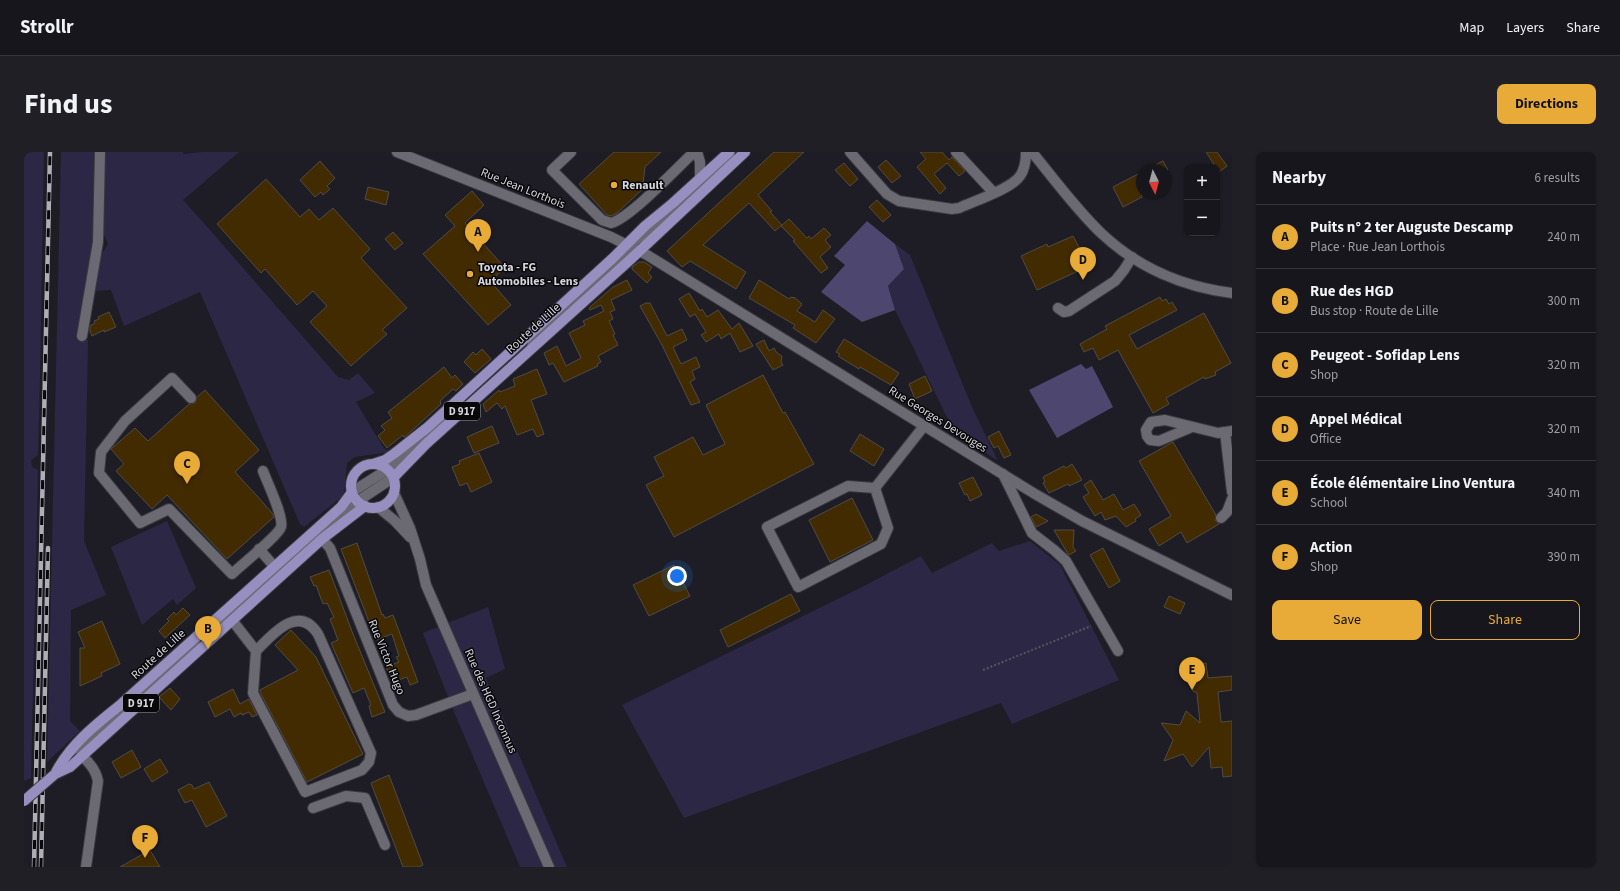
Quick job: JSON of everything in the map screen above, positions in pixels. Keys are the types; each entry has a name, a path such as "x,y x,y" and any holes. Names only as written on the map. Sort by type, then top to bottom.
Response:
{"main road":[{"name":"Route de Lille","path":"358,499 352,482 356,473 364,466 385,460 401,449 505,357 627,245 645,226 730,152"},
{"name":"Route de Lille","path":"391,474 639,251 745,152"},
{"path":"358,499 378,507 388,502 394,493 395,488 391,474 379,465 373,464"},
{"name":"Route de Lille","path":"55,774 62,759 99,723 197,636 278,571 322,539 358,499"},
{"name":"Route de Lille","path":"24,801 55,774 70,767 232,620 340,506 358,499"}],"street":[{"path":"82,336 98,242 100,152"},
{"name":"Rue Jean Lorthois","path":"396,152 610,237 639,251"},
{"path":"571,152 552,170 602,220 611,223 620,220 632,210 694,152"},
{"path":"697,152 700,162 700,179"},
{"path":"627,245 650,232 727,162 730,152"},
{"path":"850,152 887,194 898,201 952,209 959,208 1011,184 1017,179 1024,168 1026,152"},
{"path":"956,152 993,192"},
{"path":"1032,152 1094,225 1117,246 1132,257 1157,272 1176,280 1214,291 1232,293"},
{"path":"610,237 611,223"},
{"name":"Rue Georges Devouges","path":"639,251 658,261 924,426 1082,521 1232,595"},
{"path":"1058,308 1064,312 1069,311 1115,281 1132,257"},
{"path":"358,499 391,474 498,368 505,357"},
{"path":"191,398 172,378 125,422 101,452 99,473 140,523 169,509 232,574 275,536 281,527 282,521 278,508 263,471"},
{"path":"875,488 924,426"},
{"path":"1192,427 1218,433 1228,432 1232,492"},
{"path":"1003,474 1032,533 1066,561 1118,652"},
{"path":"848,486 875,488 888,528 881,544 798,587 767,527 848,486"},
{"name":"Rue des HGD Inconnus","path":"394,493 410,528 426,585 549,867"},
{"path":"1221,518 1227,512 1232,498"},
{"name":"Rue des HGD Inconnus","path":"378,507 396,521 415,544"},
{"name":"Rue Victor Hugo","path":"322,539 330,548 383,683 393,705 399,712 408,716 416,715 473,694"},
{"path":"223,628 225,619 278,571 259,549"},
{"path":"232,620 256,650 253,693 297,780 305,792 362,770 369,762 371,753 318,634 313,627 304,622 284,624 256,650"},
{"path":"82,756 92,765 97,774 98,781 86,867"},
{"path":"326,784 332,802"},
{"path":"313,808 346,796 365,798 385,845"}],"path":[{"path":"983,670 1101,622"}],"shaded area":[{"path":"24,152 44,152 38,455 31,460 32,467 38,470 31,778 24,781"},
{"path":"61,152 96,152 95,233 78,336 88,340 84,541 106,595 71,610 70,721 80,731 47,762"},
{"path":"102,152 183,152 184,154 202,152 239,152 183,200 338,377 349,380 358,373 375,393 356,402 383,447 389,452 355,457 347,463 344,495 304,527 300,524 200,292 124,326 111,290 94,291 98,253 103,252 108,244 105,236 101,233"},
{"path":"867,221 895,244 904,269 888,286 895,310 862,322 821,292 845,265 834,256"},
{"path":"895,244 910,255 972,407 998,461 954,432 895,310 888,286 904,269"},
{"path":"1081,364 1086,369 1092,366 1113,407 1057,438 1029,390"},
{"path":"167,521 196,588 177,605 173,599 142,625 111,547"},
{"path":"1030,541 1060,565 1119,680 1012,724 1001,703 684,818 622,705 862,587 921,556 932,573 992,543 999,551"},
{"path":"488,607 505,669 486,678 567,867 520,867 452,707 423,633"}],"building":[{"path":"614,152 661,152 645,167 643,183 646,186 617,213 611,216 607,215 579,184"},
{"path":"774,152 804,152 758,195 772,211 770,212 782,225 775,231 749,203 703,245 746,272 736,289 690,261 682,267 667,251"},
{"path":"920,152 942,152 949,160 952,157 965,171 959,176 947,163 934,174 946,188 940,194 917,167 926,159"},
{"path":"1206,152 1217,152 1227,166 1220,171 1220,164 1214,164"},
{"path":"886,160 901,176 892,183 878,167"},
{"path":"320,161 335,178 327,186 330,189 323,195 321,192 315,197 300,180"},
{"path":"1163,161 1165,164 1157,164"},
{"path":"844,163 858,179 850,186 835,170"},
{"path":"1136,175 1136,200 1123,207 1113,187"},
{"path":"266,179 300,217 309,209 319,220 333,208 370,249 361,258 407,308 382,330 387,334 351,366 310,322 327,306 313,291 297,305 265,269 261,273 217,224"},
{"path":"368,187 389,192 386,205 365,199"},
{"name":"Toyota - FG Automobiles - Lens","path":"472,191 484,205 465,223 505,268 490,281 511,305 488,325 423,254 455,226 445,215"},
{"path":"877,200 891,215 883,222 869,207"},
{"path":"789,219 807,238 809,236 811,239 824,228 831,235 825,240 831,247 820,257 828,268 821,273 793,241 795,240 781,226"},
{"path":"393,232 403,243 395,250 385,239"},
{"path":"1073,236 1089,266 1037,290 1021,256 1047,244 1048,247"},
{"path":"639,262 644,262 652,267 648,273 652,277 647,283 632,269 632,267"},
{"path":"627,280 632,290 611,300 615,310 610,312 613,319 609,321 618,345 598,356 601,362 597,364 598,366 564,382 553,363 549,365 544,353 557,346 566,366 581,358 569,333 585,325 583,321 604,311 601,305 590,310 589,308 613,287"},
{"path":"759,280 789,299 794,297 802,304 797,311 815,322 823,310 835,319 816,343 793,328 795,325 749,298"},
{"path":"689,293 700,311 702,309 707,317 718,310 732,329 739,323 753,346 740,352 730,333 721,339 719,334 706,342 701,335 706,332 695,314 690,317 679,299"},
{"path":"1160,297 1162,301 1166,299 1169,304 1172,302 1177,310 1129,335 1137,349 1204,313 1231,363 1215,372 1216,375 1205,379 1204,377 1166,398 1169,404 1153,413 1118,350 1099,360 1093,348 1084,352 1080,344 1107,329 1105,326"},
{"path":"650,303 667,336 682,329 687,340 673,347 681,364 696,357 700,367 692,371 695,379 690,382 700,402 691,405 662,345 640,306"},
{"path":"109,312 116,327 104,332 104,330 92,336 90,326 95,323 94,321 99,319 98,317"},
{"path":"844,339 899,373 891,385 860,367 859,369 838,356 840,354 836,352"},
{"path":"764,340 769,351 774,348 777,353 782,356 781,362 783,365 773,370 756,344"},
{"path":"482,349 491,359 475,373 464,362 473,352 476,355"},
{"path":"444,367 452,378 455,375 463,384 456,391 453,389 440,401 441,404 405,437 403,435 387,448 378,436 385,430 381,426 392,418 388,412"},
{"path":"537,369 547,394 531,400 544,434 537,437 533,429 517,435 505,406 502,409 497,403 486,412 483,404 499,390 500,392 515,386 513,379"},
{"path":"763,375 783,413 785,412 814,464 674,537 646,485 664,476 654,457 693,437 703,455 725,444 706,405"},
{"path":"925,376 932,391 915,399 909,384"},
{"path":"205,390 259,450 235,472 274,517 227,559 167,495 152,509 116,471 124,464 111,449 135,428 148,441 189,404 195,403 197,397"},
{"path":"492,426 499,443 474,453 467,437"},
{"path":"999,431 1011,455 1004,458 998,446 994,448 988,437"},
{"path":"860,434 884,449 874,466 850,451"},
{"path":"1173,442 1216,515 1215,520 1219,524 1187,543 1181,532 1159,546 1149,529 1171,516 1139,461"},
{"path":"479,453 492,482 471,492 467,483 460,486 452,467 460,464 459,461"},
{"path":"1072,464 1082,480 1069,486 1068,484 1049,493 1043,483 1045,482 1043,477 1064,466 1066,468"},
{"path":"973,477 982,495 970,501 959,483"},
{"path":"1091,480 1103,500 1114,494 1123,510 1134,504 1141,515 1135,519 1136,521 1126,527 1116,516 1105,520 1101,512 1095,516 1083,497 1089,493 1084,485"},
{"path":"852,498 873,540 830,562 809,520"},
{"path":"1036,514 1048,521 1036,527 1031,517"},
{"path":"1054,530 1074,530 1073,547 1076,551 1069,555"},
{"path":"357,543 382,615 383,614 385,618 393,615 418,682 410,685 407,677 393,682 386,667 399,662 396,657 399,656 392,634 376,640 341,549"},
{"path":"1103,548 1120,581 1109,588 1090,555"},
{"path":"674,565 690,596 649,616 633,585"},
{"path":"329,570 385,712 372,717 369,706 371,705 364,688 353,693 331,643 338,640 330,619 334,617 327,603 323,604 316,585 314,586 310,577"},
{"path":"791,594 800,611 728,647 720,630"},
{"path":"1169,596 1185,603 1180,614 1164,607"},
{"path":"183,608 190,615 165,638 159,631 169,621 167,619 174,612 176,615"},
{"path":"102,621 120,664 101,673 102,676 80,686 80,648 85,648 78,632"},
{"path":"291,630 316,657 363,754 307,782 260,692 260,690 298,670 275,645"},
{"path":"1206,663 1208,678 1232,676 1232,690 1218,692 1221,722 1232,721 1232,776 1223,777 1222,767 1211,768 1209,747 1192,767 1183,754 1164,761 1173,740 1161,723 1180,725 1186,711 1200,723 1197,693 1193,691 1190,665"},
{"path":"170,688 180,699 171,710 159,697"},
{"path":"233,689 240,704 249,699 257,715 252,717 249,712 242,715 241,713 234,717 230,709 215,717 208,702"},
{"path":"132,750 141,767 121,778 112,762"},
{"path":"160,759 168,772 152,782 144,769"},
{"path":"389,775 423,865 418,867 403,867 371,783"},
{"path":"209,782 227,816 206,827 192,800 185,803 178,790 189,784 192,785 194,789"},
{"path":"150,850 160,867 120,867"}],"railway":[{"path":"34,867 50,152"},
{"path":"41,867 48,548"}],"place":[{"name":"Renault","path":"614,185"},
{"name":"Puits n° 2 ter Auguste Descamp","path":"478,252"},
{"name":"Toyota - FG Automobiles - Lens","path":"470,274"},
{"name":"Appel Médical","path":"1083,280"},
{"name":"Peugeot - Sofidap Lens","path":"187,484"},
{"name":"Rue des HGD","path":"208,649"},
{"name":"École élémentaire Lino Ventura","path":"1192,690"},
{"name":"Action","path":"145,858"}]}
